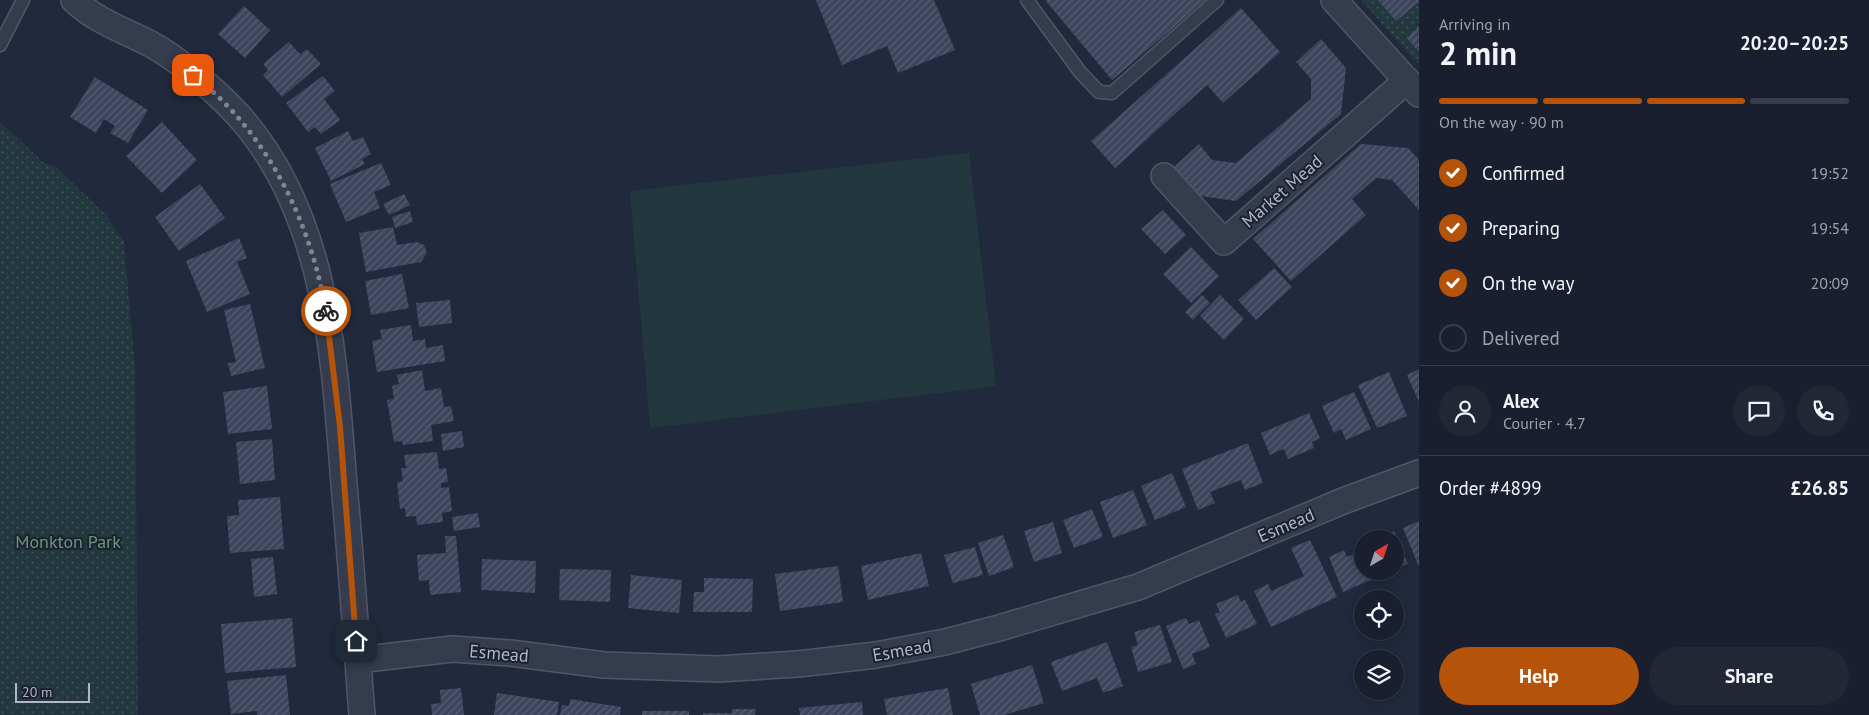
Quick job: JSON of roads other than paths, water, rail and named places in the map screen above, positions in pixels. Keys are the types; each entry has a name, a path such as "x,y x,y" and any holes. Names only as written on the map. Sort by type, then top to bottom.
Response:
{"street":[{"path":"74,0 110,26 161,50 217,95 253,135 282,181 298,216 314,262 329,330 340,427 362,715"},
{"path":"1334,0 1413,87"},
{"name":"Market Mead","path":"1164,176 1224,242 1413,87"},
{"name":"Esmead","path":"358,660 452,649 510,652 604,665 718,669 798,664 885,654 999,628 1138,587 1343,501 1419,473"}],"lane":[{"path":"0,45 22,0"},
{"path":"1027,0 1086,78 1099,92 1112,93 1217,0"}],"park label":[{"name":"Monkton Park","path":"68,541"}]}
